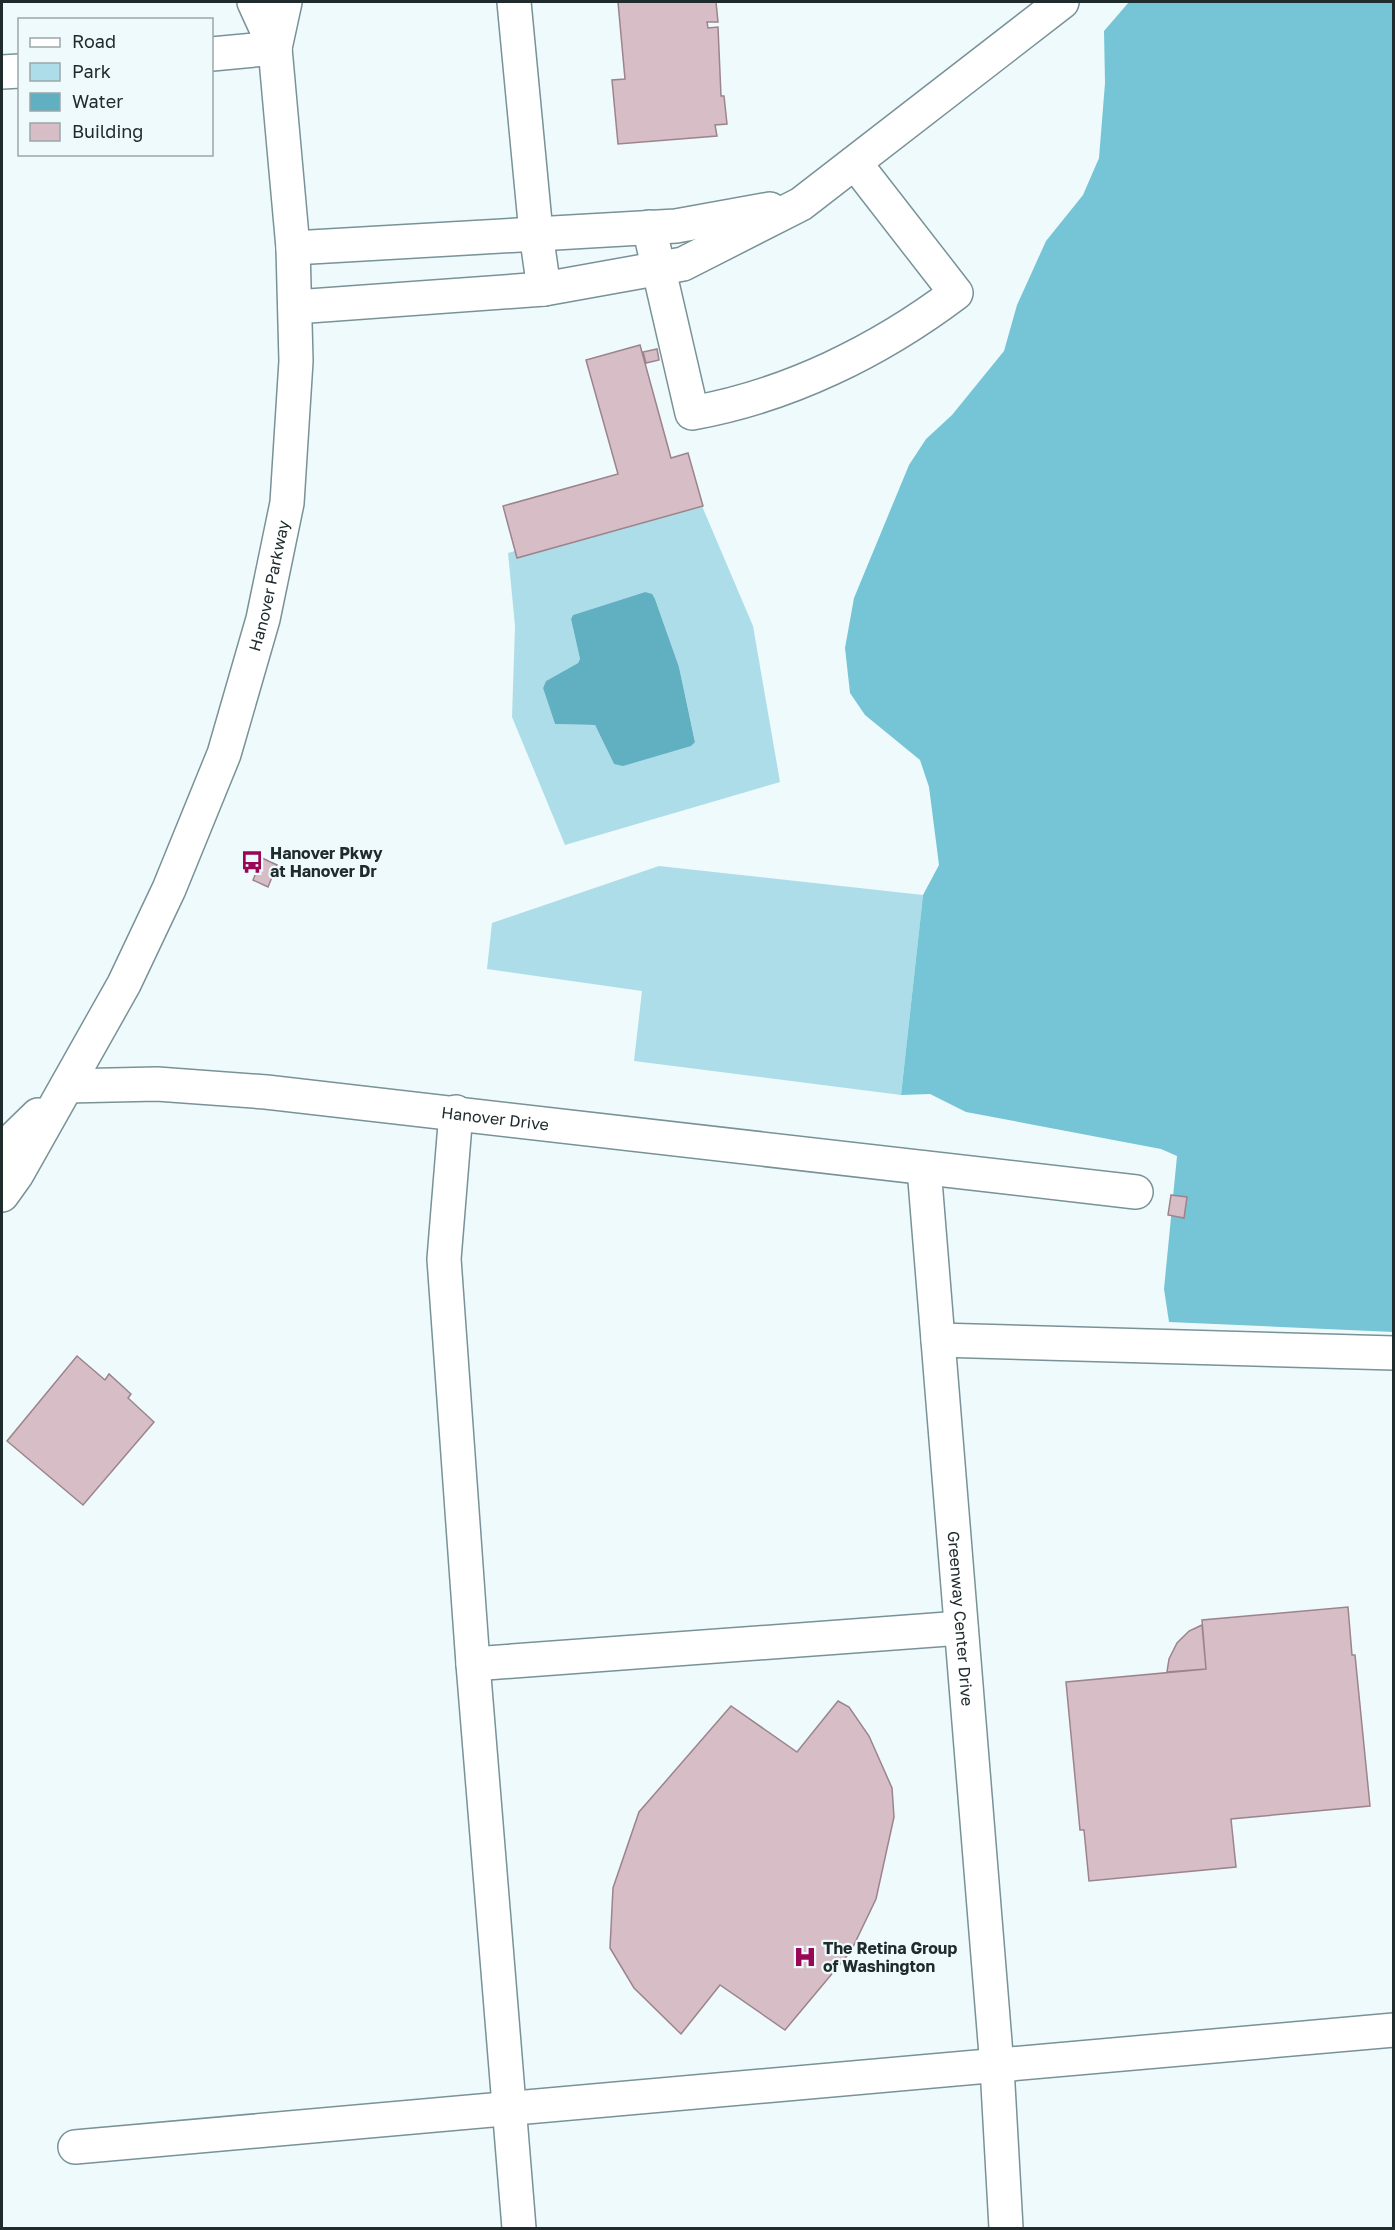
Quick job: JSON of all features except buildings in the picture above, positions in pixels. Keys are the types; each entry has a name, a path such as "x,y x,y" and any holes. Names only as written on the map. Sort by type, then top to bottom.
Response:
{"street":[{"name":"Hanover Parkway","path":"254,2 275,48"},
{"name":"Hanover Parkway","path":"2,1195 124,984 169,889 224,754 263,619 286,503 294,416 293,248 275,48 285,2"},
{"path":"514,2 536,233 544,289"},
{"path":"295,307 544,289 683,264 801,204 1062,2"},
{"path":"213,54 275,48"},
{"path":"2,72 18,71"},
{"path":"649,227 692,413 738,405 826,370 876,346 920,320 956,293 855,163"},
{"path":"293,248 676,226 801,204"},
{"name":"Hanover Drive","path":"67,1086 157,1084 266,1092 456,1112 1136,1192"},
{"name":"Hanover Parkway","path":"2,1150 67,1086"},
{"path":"456,1112 444,1259 473,1664 519,2229"},
{"name":"Greenway Center Drive","path":"924,1168 997,2067 1006,2229"},
{"path":"938,1340 1394,1353"},
{"path":"473,1664 961,1628"},
{"path":"75,2147 1394,2030"}],"green space":[{"path":"699,499 753,626 780,782 565,845 512,717 515,626 508,553","holes":["645,592 655,599 679,667 695,741 614,764 595,725 555,724 543,688 546,681 578,663 580,659 571,619 573,615"]},
{"path":"659,866 923,895 901,1095 634,1061 642,991 487,969 492,923"}],"shaded area":[{"path":"1129,2 1393,2 1393,1332 1169,1322 1164,1289 1177,1156 1161,1149 966,1112 930,1094 901,1095 923,895 939,865 929,787 920,760 865,715 850,693 845,648 854,598 909,465 926,439 952,415 1004,351 1017,305 1046,241 1083,195 1099,158 1105,83 1104,31"}],"water":[{"path":"645,592 652,594 655,599 679,667 695,742 691,746 623,766 614,764 595,725 555,724 543,688 546,681 578,663 580,659 571,619 573,615"}],"place":[{"name":"Hanover Pkwy at Hanover Dr","path":"252,862"},
{"name":"The Retina Group of Washington","path":"805,1957"}]}
